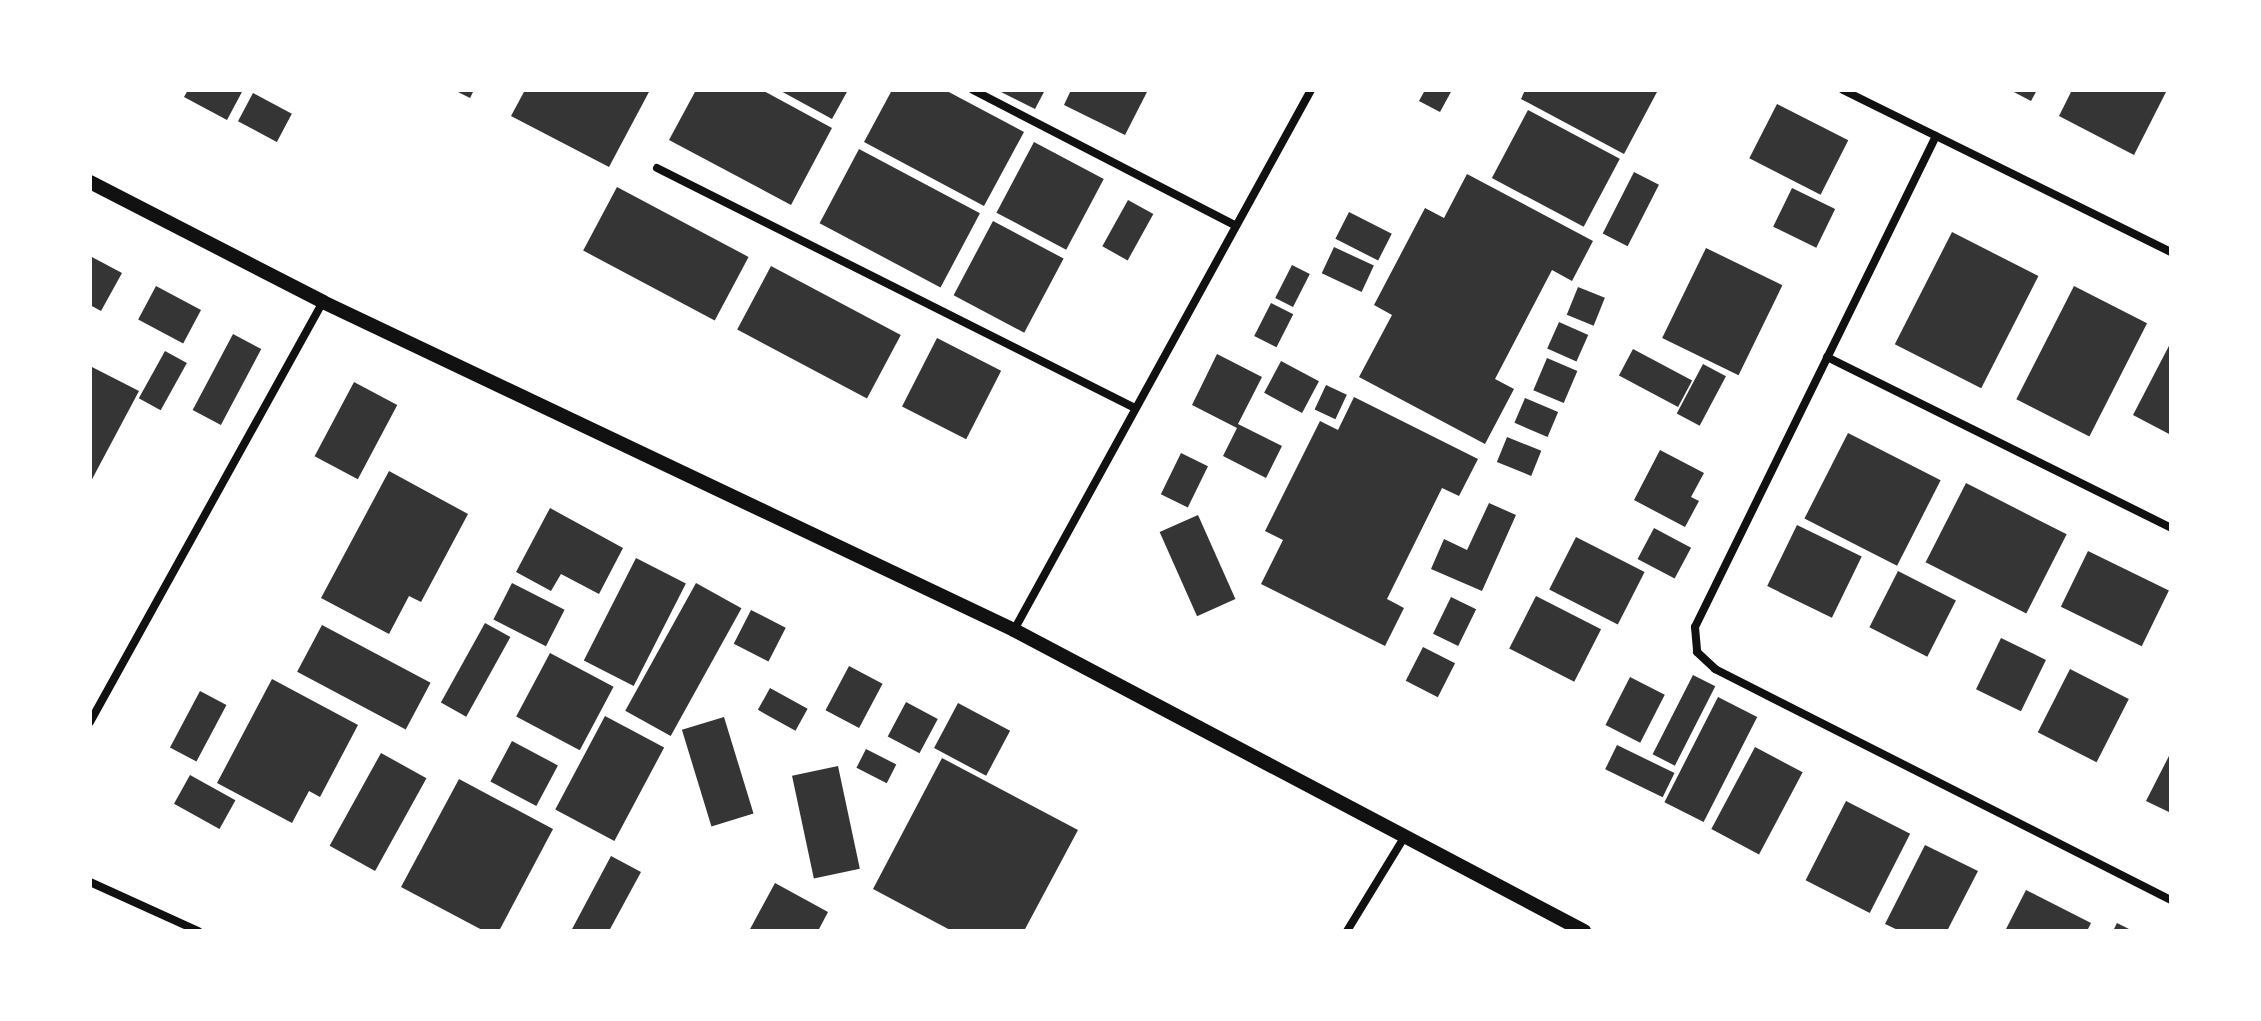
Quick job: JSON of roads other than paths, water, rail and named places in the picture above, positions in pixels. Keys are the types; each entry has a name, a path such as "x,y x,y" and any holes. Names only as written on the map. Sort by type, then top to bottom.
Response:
{"street":[{"path":"973,90 1234,225"},
{"path":"1014,630 1234,225 1311,90"},
{"path":"1843,90 2171,252"},
{"path":"1936,136 1695,627 1697,652 1715,669 2171,900"},
{"path":"657,168 1135,408"},
{"path":"90,182 323,302 1014,630 1584,931"},
{"path":"90,722 323,302"},
{"path":"1827,357 2171,528"},
{"path":"1347,931 1405,836"},
{"path":"90,882 198,931"}]}
